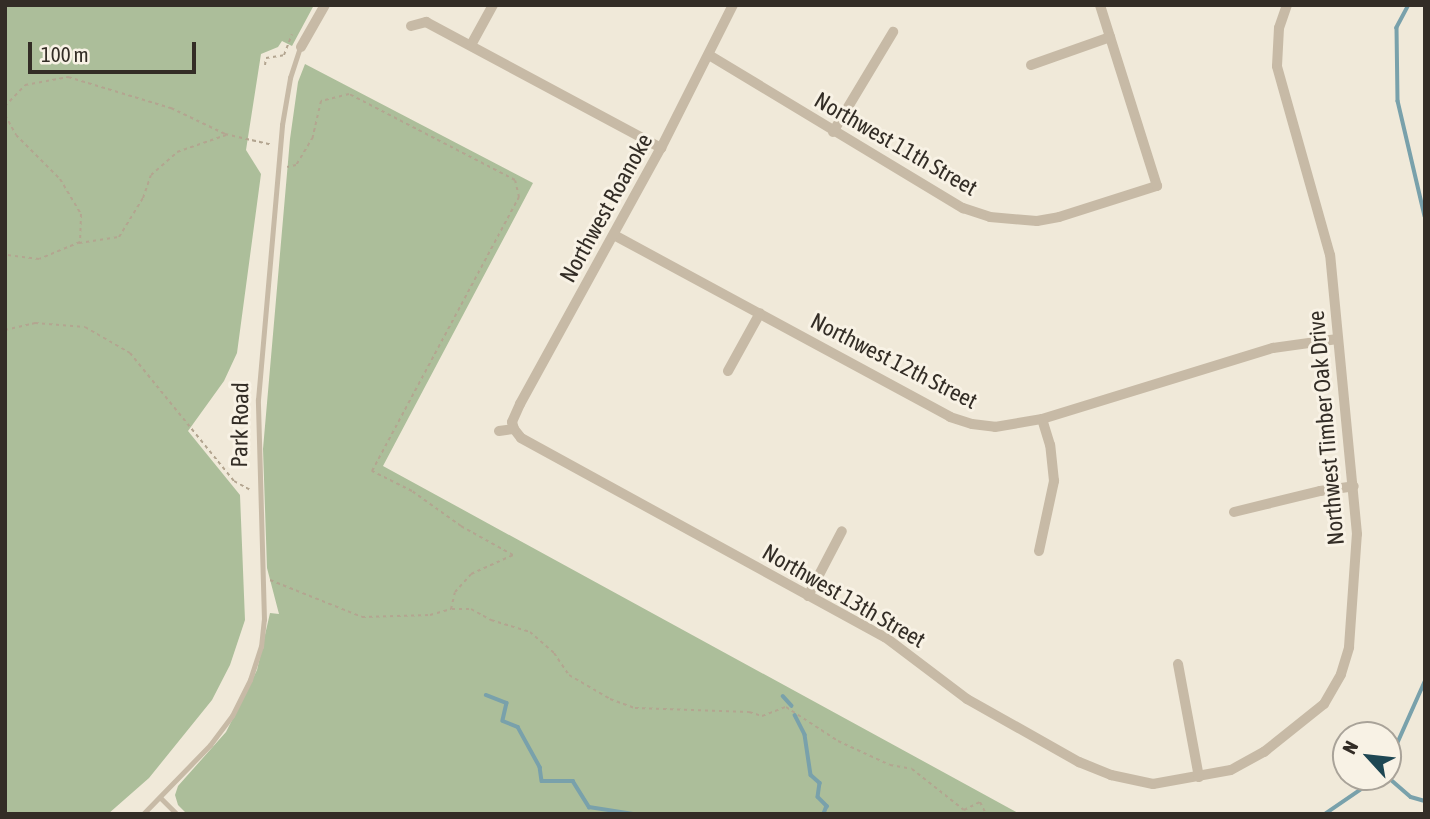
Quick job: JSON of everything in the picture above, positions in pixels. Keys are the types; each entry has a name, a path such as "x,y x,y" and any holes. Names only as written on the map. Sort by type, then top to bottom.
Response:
{"street":[{"name":"Park Road","path":"301,47 325,5"},
{"path":"471,45 493,5"},
{"name":"Northwest Roanoke","path":"514,429 513,422 520,404 661,148 733,5"},
{"path":"1031,65 1110,37 1100,5"},
{"name":"Northwest Timber Oak Drive","path":"1199,777 1231,770 1264,752 1324,704 1341,674 1349,647 1357,534 1354,486 1330,255 1277,66 1279,28 1287,5"},
{"path":"411,26 426,22 661,148"},
{"path":"833,132 892,32"},
{"name":"Northwest 11th Street","path":"709,55 963,208 1014,221 1059,217 1157,186 1110,37"},
{"name":"Northwest 12th Street","path":"614,235 950,416 995,427 1042,419 1273,348 1337,338"},
{"path":"728,371 760,313"},
{"path":"1039,551 1054,481 1050,446 1042,419"},
{"path":"499,431 514,429"},
{"name":"Northwest 13th Street","path":"514,429 521,438 886,637 967,699 1079,762 1111,775 1153,784 1199,777"},
{"path":"1234,512 1320,491 1354,486"},
{"path":"808,596 842,530"},
{"path":"1178,664 1199,777"}],"lane":[{"name":"Park Road","path":"143,814 161,798 232,716 250,680 264,620 258,400 281,146 290,78 301,47"},
{"path":"161,798 177,814"}],"path":[{"path":"265,65 266,58 284,55 292,34"},
{"path":"5,106 25,85 68,77 171,108 227,134 281,146"},
{"path":"279,169 296,165 313,137 321,101 349,94 515,180 519,197 372,471 412,491 461,526 513,555 471,574 455,592 451,609"},
{"path":"5,115 16,135 60,179 81,214 78,243"},
{"path":"5,255 39,259 78,243 119,237 143,198 151,175 177,152 227,134"},
{"path":"5,330 35,323 85,327 130,353 234,481 250,490"},
{"path":"262,577 362,617 429,615 451,609 471,609 491,620 530,632 554,653 569,675 610,699 635,708 749,712 762,716 786,707 838,741 890,765 912,769 964,810 980,802 986,814"}],"green space":[{"path":"5,5 314,5 292,46 282,41 278,47 261,54 246,150 261,174 237,353 224,381 188,431 240,495 245,620 230,665 212,700 149,778 108,814 5,814"},
{"path":"305,64 533,183 383,466 1020,814 187,814 178,805 175,795 178,786 226,732 257,670 270,613 279,614 267,568 263,449 290,139 298,82"}],"waterway":[{"path":"1409,5 1397,28 1398,101 1425,216"},
{"path":"1402,733 1425,681"},
{"path":"486,695 507,703 503,721 518,727 540,767 542,781 573,781 589,807 634,814"},
{"path":"783,696 792,706"},
{"path":"795,715 805,735 811,775 820,783 818,797 827,806 824,814"},
{"path":"1402,789 1411,797 1425,801"},
{"path":"1325,814 1359,791"}]}
